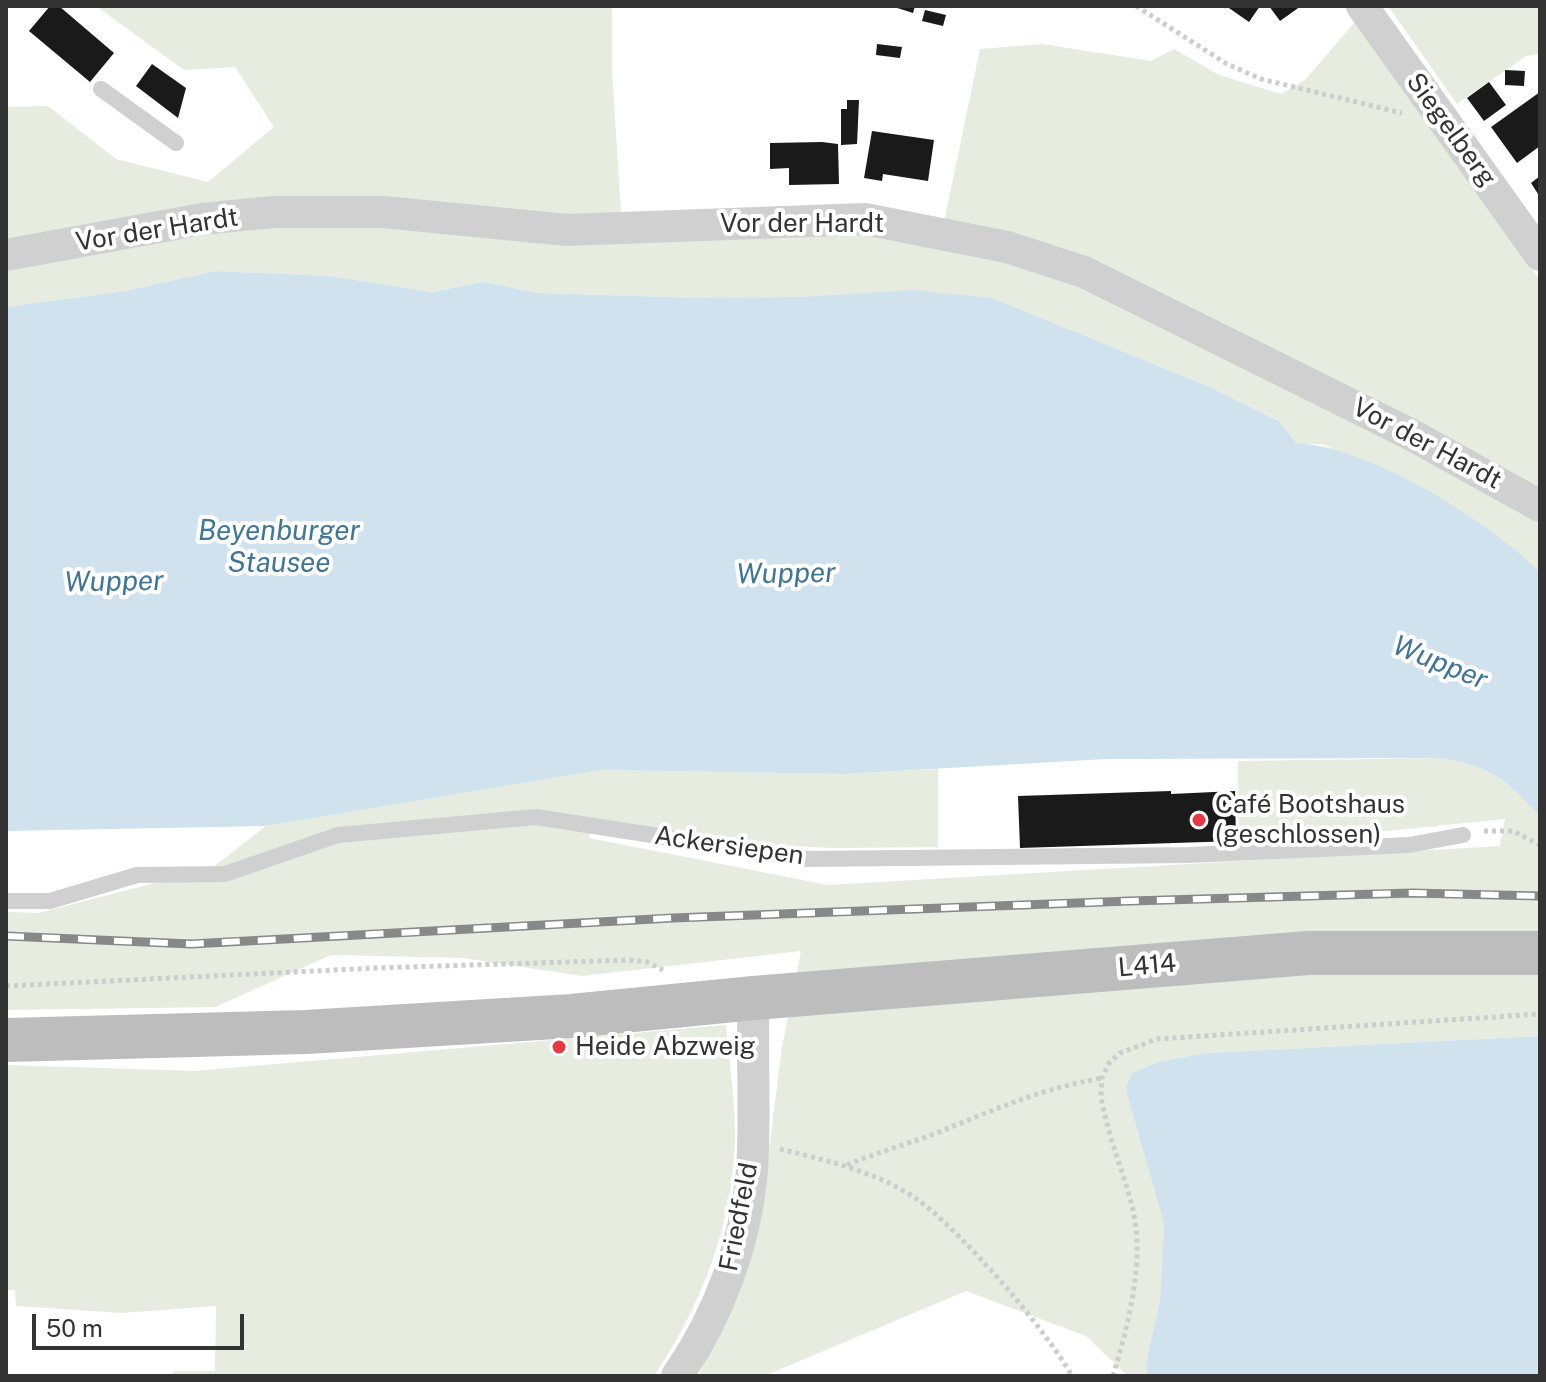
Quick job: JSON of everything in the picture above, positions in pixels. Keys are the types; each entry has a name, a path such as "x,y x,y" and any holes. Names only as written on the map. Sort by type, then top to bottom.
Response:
{"main road":[{"name":"L414","path":"6,1040 322,1031 572,1016 754,998 1308,953 1540,953"}],"street":[{"name":"Siegelberg","path":"1362,6 1540,255"},
{"name":"Vor der Hardt","path":"6,255 202,219 274,212 383,212 567,230 865,219 1007,247 1084,272 1397,428 1540,506"},
{"name":"Friedfeld","path":"677,1376 702,1336 738,1247 752,1170 754,998"}],"lane":[{"path":"101,89 176,143"},
{"name":"Ackersiepen","path":"6,901 50,901 137,875 225,874 338,835 536,817 806,859 1189,855 1409,845 1463,835"}],"path":[{"path":"1136,6 1227,64 1261,79 1445,123"},
{"path":"1463,835 1494,829 1513,831 1540,845"},
{"path":"6,986 376,968 629,960 647,962 675,974"},
{"path":"1113,1376 1133,1292 1137,1245 1131,1201 1104,1114 1102,1078 1120,1053 1157,1039 1540,1014"},
{"path":"845,1166 933,1134 999,1105 1061,1085 1102,1078"},
{"path":"752,1143 845,1166 896,1187 934,1214 1005,1288 1058,1351 1072,1376"}],"shaded area":[{"path":"96,6 612,6 612,72 622,228 942,232 980,49 1042,44 1151,61 1174,49 1219,75 1281,94 1305,80 1355,22 1540,280 1540,572 1469,516 1323,444 1296,444 1278,420 1208,386 992,298 703,298 539,293 484,282 432,292 329,276 215,271 125,291 6,307 6,107 48,106 116,159 208,182 274,127 235,67 184,70"},
{"path":"1388,6 1540,6 1540,54 1526,56 1457,104"},
{"path":"1441,758 1486,770 1507,783 1540,816 1540,1036 1207,1053 1161,1061 1132,1073 1126,1087 1128,1098 1164,1224 1160,1301 1146,1362 1147,1376 1128,1376 1086,1336 966,1291 764,1376 698,1376 735,1299 762,1206 782,1047 801,951 582,976 463,958 331,955 215,1007 6,1010 6,912 39,913 212,868 266,826 600,770 844,774 938,769 938,847 833,848 710,842 592,819 589,838 828,885 1500,846 1505,819 1239,846 1238,761"},
{"path":"726,1025 735,1127 728,1204 699,1294 654,1376 173,1376 173,1371 215,1371 216,1306 122,1313 16,1306 15,1290 6,1290 6,1065 195,1071"}],"water":[{"name":"Beyenburger Stausee","path":"215,271 329,276 432,292 484,282 539,293 703,298 803,297 912,290 992,298 1208,386 1279,421 1296,443 1325,447 1358,457 1426,490 1490,531 1540,572 1540,816 1507,783 1486,770 1441,758 1106,759 844,774 600,770 266,826 6,831 6,307 125,291"},
{"path":"1540,1036 1540,1376 1147,1376 1146,1362 1160,1301 1164,1224 1128,1098 1126,1087 1132,1073 1161,1061 1207,1053"}],"building":[{"path":"50,6 59,6 114,53 90,82 29,31"},
{"path":"891,6 915,6 913,13"},
{"path":"1226,6 1260,6 1249,22"},
{"path":"1269,6 1301,6 1280,21"},
{"path":"925,10 946,15 943,26 922,21"},
{"path":"877,44 902,47 900,58 876,55"},
{"path":"152,64 186,88 178,118 136,86"},
{"path":"1505,70 1525,71 1524,86 1505,85"},
{"path":"1489,82 1506,105 1484,121 1467,98"},
{"path":"1540,92 1540,146 1517,163 1491,127"},
{"path":"847,100 859,100 857,144 841,145 841,109 847,109"},
{"path":"872,131 934,140 928,181 883,174 882,181 864,178"},
{"path":"770,143 838,144 839,184 789,185 789,168 770,169"},
{"path":"1540,176 1540,197 1531,183"},
{"path":"1171,791 1171,794 1235,791 1236,841 1020,848 1018,796"}],"railway":[{"path":"6,936 191,944 673,918 1130,901 1412,893 1540,896"}],"place":[{"name":"Café Bootshaus (geschlossen)","path":"1199,820"},
{"name":"Heide Abzweig","path":"559,1047"}],"water label":[{"name":"Wupper","path":"786,574"},
{"name":"Wupper","path":"114,582"},
{"name":"Wupper","path":"1440,663"}]}
